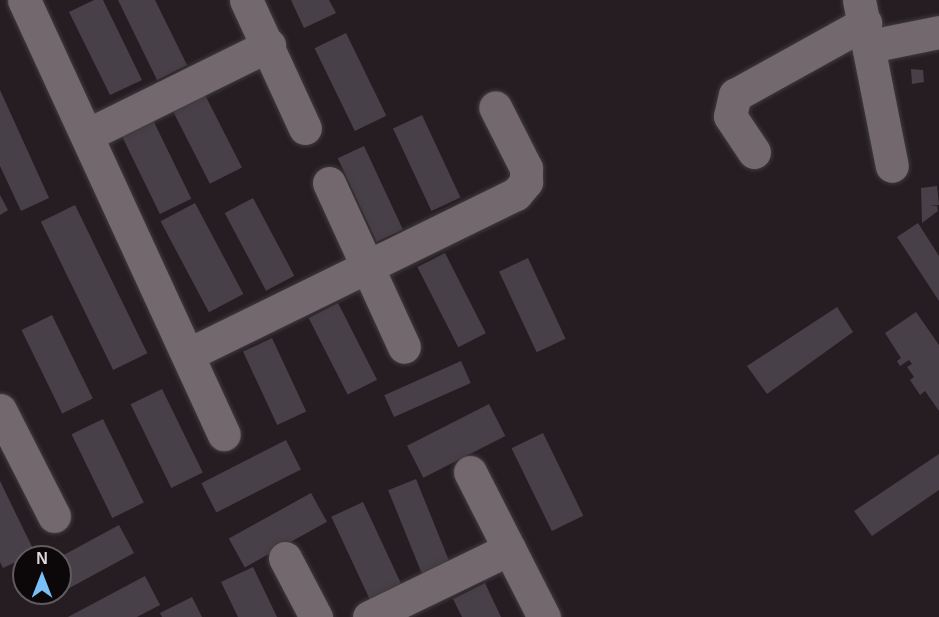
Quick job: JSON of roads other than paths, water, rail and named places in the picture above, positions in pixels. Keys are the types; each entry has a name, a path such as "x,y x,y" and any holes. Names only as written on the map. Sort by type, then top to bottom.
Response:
{"lane":[{"path":"24,0 89,134 224,434"},
{"path":"246,0 269,45 305,128"},
{"path":"754,152 730,116 735,95 865,23 939,32"},
{"path":"865,23 892,166"},
{"path":"89,134 269,45"},
{"path":"189,354 521,189 526,182 526,168 495,107"},
{"path":"329,183 404,347"},
{"path":"0,410 10,457 54,516"},
{"path":"470,472 544,617"},
{"path":"369,617 509,549"},
{"path":"285,558 316,617"}]}
